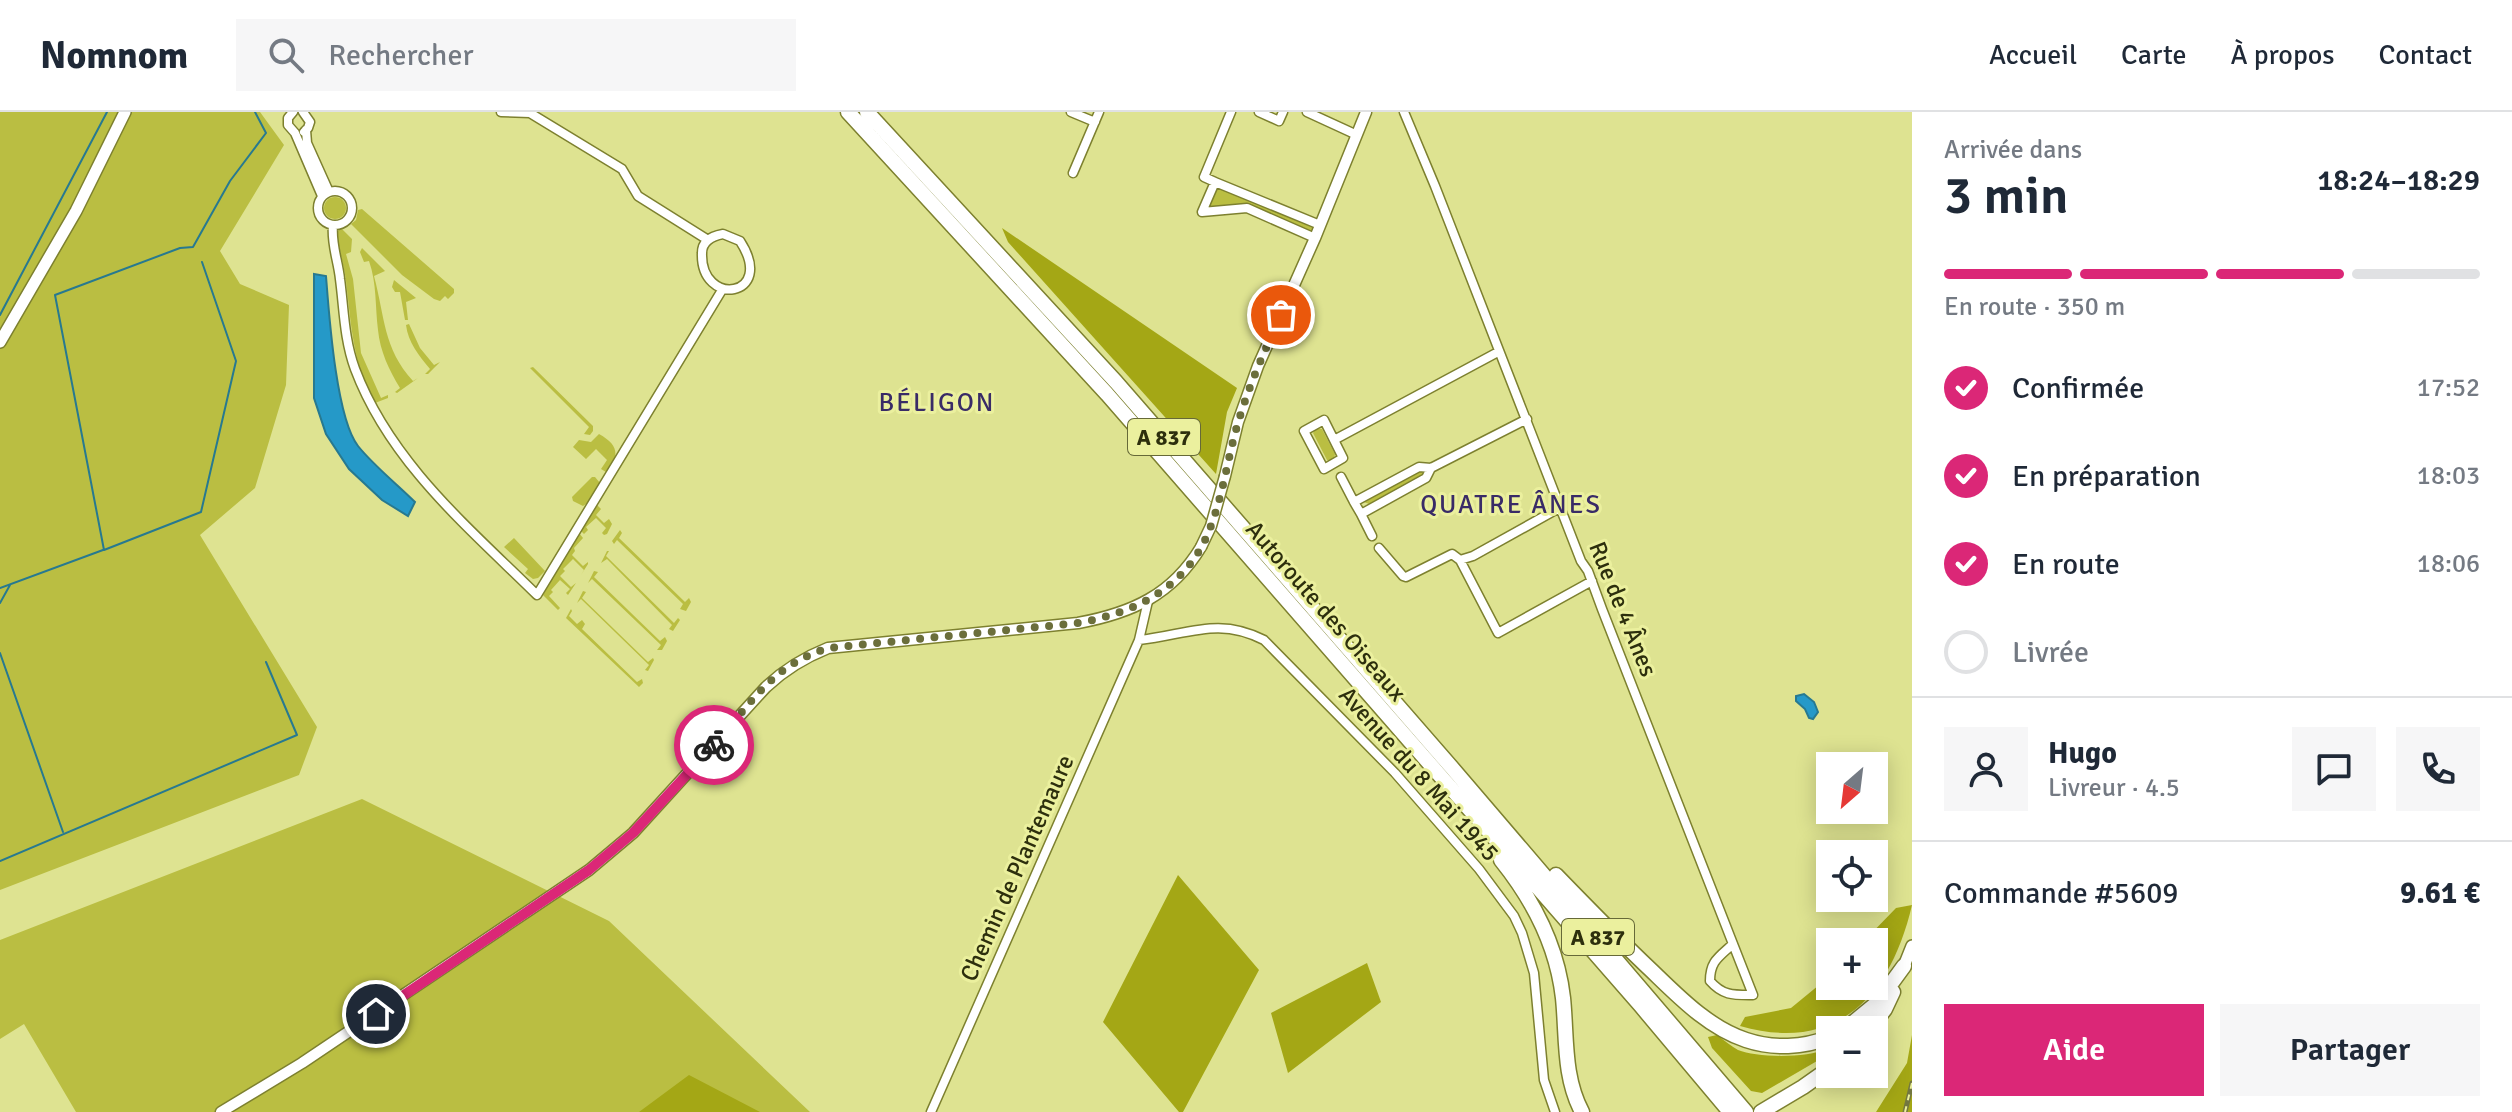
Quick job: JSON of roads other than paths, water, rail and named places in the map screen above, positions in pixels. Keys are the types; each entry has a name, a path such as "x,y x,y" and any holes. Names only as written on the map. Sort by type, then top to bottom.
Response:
{"highway":[{"name":"Autoroute des Oiseaux","path":"848,112 1107,394 1730,1112"},
{"name":"Autoroute des Oiseaux","path":"867,112 1116,382 1746,1112"},
{"path":"1403,733 1513,875 1547,934 1563,997 1570,1082 1582,1112"},
{"path":"1453,769 1629,950 1701,1016 1755,1043 1797,1046 1816,1041"},
{"path":"1861,1016 1877,1003 1904,966"},
{"path":"1880,1016 1904,966"},
{"path":"1761,1112 1816,1078"}],"main road":[{"path":"0,342 76,211 125,112"},
{"path":"1904,966 1912,946"}],"street":[{"path":"501,112 530,113 622,169 638,196 708,240"},
{"path":"1071,112 1095,122"},
{"path":"1073,173 1099,112"},
{"path":"1231,112 1204,177 1320,225"},
{"path":"1259,112 1279,121 1283,112"},
{"path":"1307,112 1357,135"},
{"path":"221,1112 302,1063 589,870 633,833 766,687 786,668 804,657 828,648 1078,623 1126,611 1148,601 1179,577 1201,547 1211,526 1238,422 1258,366 1366,112"},
{"name":"Rue de 4 Ânes","path":"1404,112 1581,561 1592,581 1753,995 1728,995 1710,981 1714,961 1733,944"},
{"path":"307,113 307,143 326,194"},
{"path":"287,115 289,128 295,133 326,194"},
{"path":"295,133 306,130"},
{"path":"1215,182 1202,212 1247,208 1315,238"},
{"path":"344,193 351,205 348,218 341,223 333,225 320,216 318,205 326,194 344,193"},
{"path":"333,225 332,239 340,276 344,327 355,367 373,409 404,458 423,481 537,595 722,290"},
{"path":"718,234 740,241 751,271 746,283 737,289 722,290 712,283 704,266 702,251 708,240 718,234"},
{"path":"1334,440 1498,352"},
{"path":"1354,502 1419,467 1431,468 1527,419"},
{"path":"1324,420 1334,440 1343,458 1324,469 1304,431 1324,420"},
{"path":"1361,514 1426,478 1431,468"},
{"path":"1341,477 1372,536"},
{"path":"1460,560 1473,556 1561,507"},
{"path":"1379,548 1406,577 1452,554 1460,560 1498,633 1592,581"},
{"path":"1139,640 1148,601"},
{"name":"Avenue du 8 Mai 1945","path":"1139,640 1219,627 1237,628 1264,640 1395,773 1502,898 1522,933 1534,973 1544,1080 1555,1112"},
{"name":"Chemin de Plantemaure","path":"931,1112 1139,640"}],"water":[{"path":"314,274 326,276 335,365 350,432 364,453 415,502 408,516 382,500 349,469 326,434 314,398"},
{"path":"1804,694 1814,702 1818,712 1813,719 1796,701 1796,696"}],"waterway":[{"path":"0,315 107,112"},
{"path":"202,262 236,361 201,512 104,550 55,295 180,248 193,247 230,181 266,133 255,112"},
{"path":"0,588 103,550"},
{"path":"0,603 10,585"},
{"path":"0,653 63,832"},
{"path":"0,861 297,735 266,662"}],"railway":[{"path":"1905,1112 1912,1083"}],"district":[{"name":"BÉLIGON","path":"937,402"},
{"name":"QUATRE ÂNES","path":"1511,504"}]}
